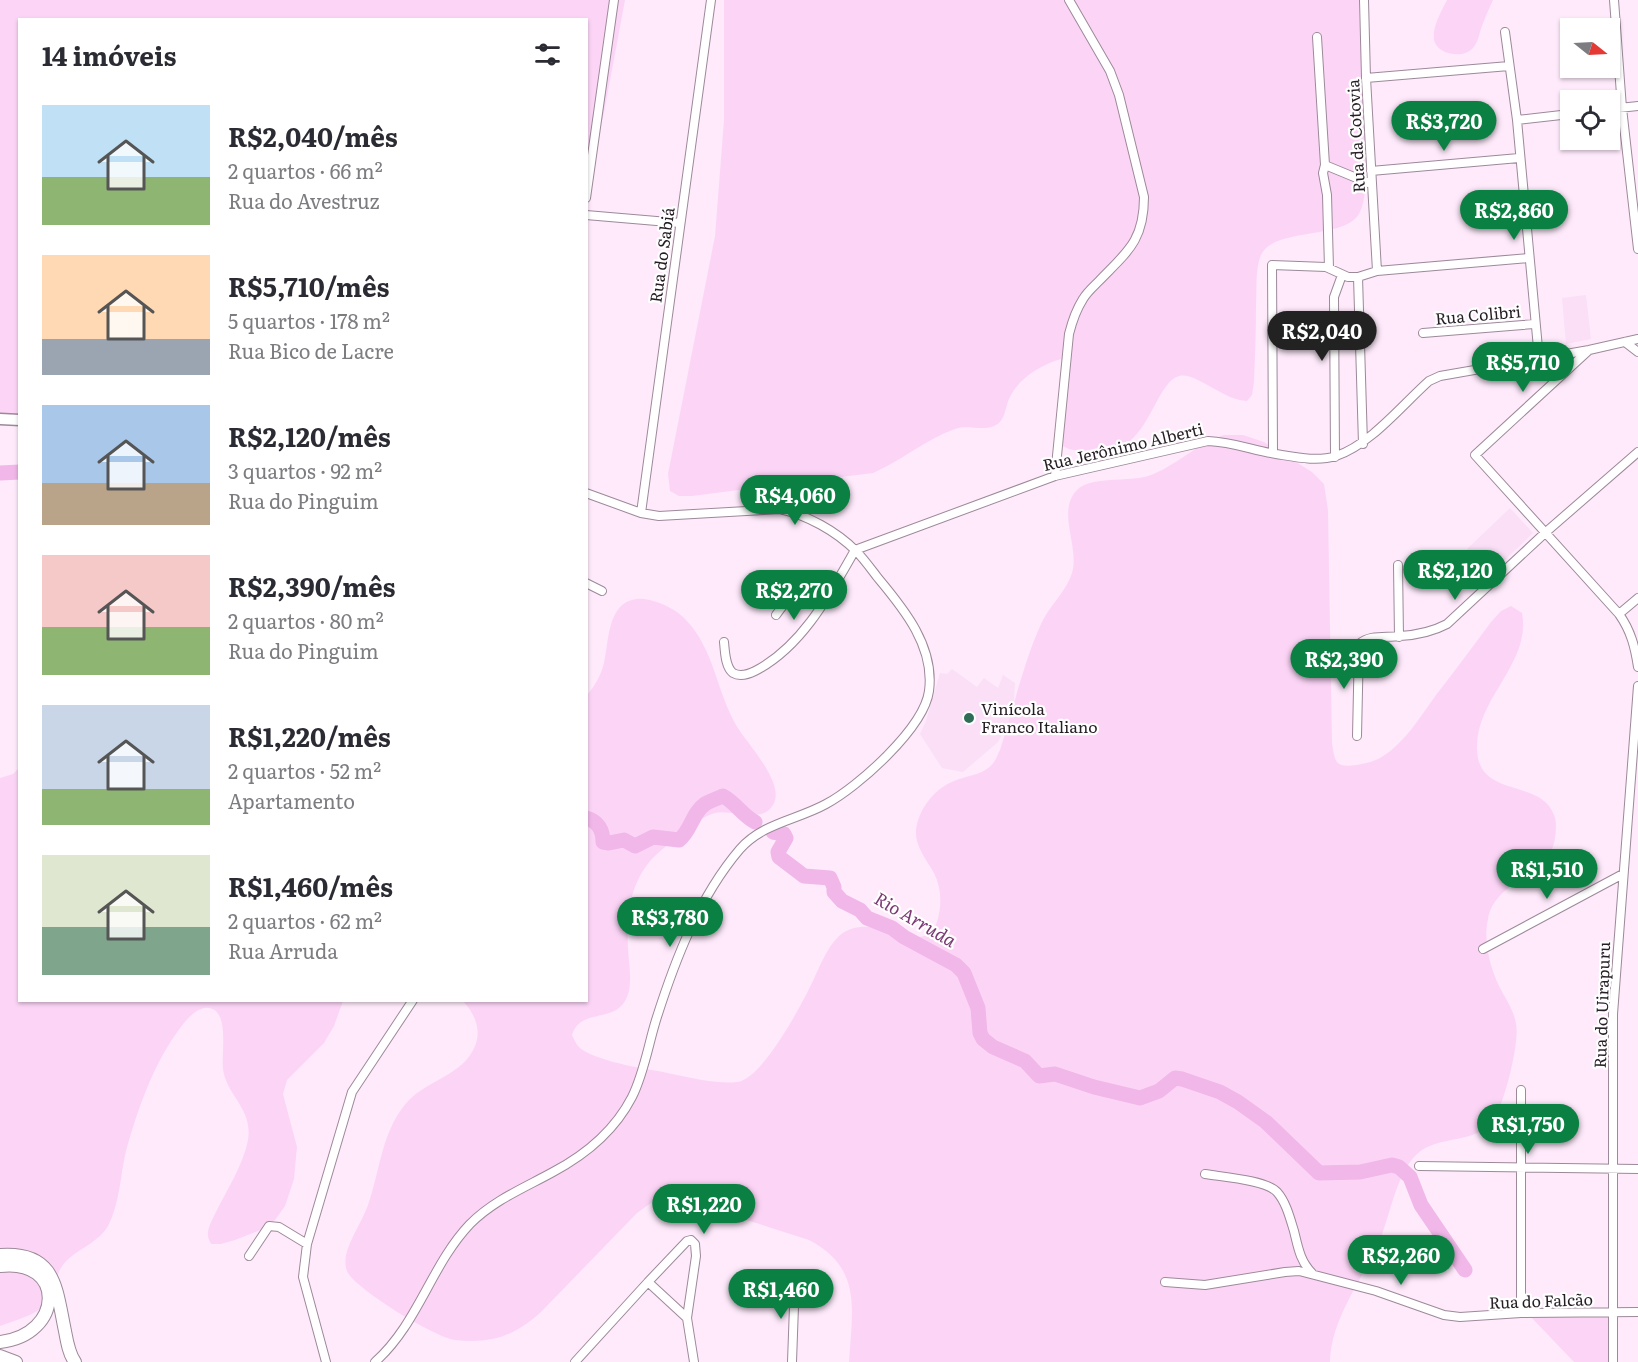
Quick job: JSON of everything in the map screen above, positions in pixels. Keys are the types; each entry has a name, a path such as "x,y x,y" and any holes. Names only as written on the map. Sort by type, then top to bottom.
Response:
{"main road":[{"path":"0,1255 17,1254 33,1258 48,1270 56,1287 67,1340 75,1362"},
{"path":"0,1266 14,1264 28,1268 41,1276 47,1288 49,1301 46,1313 32,1332 0,1342"},
{"path":"0,1356 16,1362"}],"street":[{"path":"588,184 614,0"},
{"name":"Rua do Sabiá","path":"641,513 711,0"},
{"path":"1054,476 1069,334 1075,313 1084,297 1132,246 1141,230 1144,214 1144,197 1119,95 1110,71 1069,0"},
{"name":"Rua da Cotovia","path":"1364,0 1371,184 1377,271"},
{"path":"1614,0 1622,108 1638,249"},
{"path":"1505,32 1516,120 1539,359"},
{"path":"1317,37 1329,268"},
{"path":"1366,78 1509,66"},
{"path":"1622,108 1638,106"},
{"path":"1516,120 1560,115"},
{"path":"1371,171 1519,158"},
{"path":"1325,165 1371,184"},
{"path":"588,215 680,223"},
{"path":"1273,453 1272,265 1329,268 1342,275 1358,277 1377,271 1528,258"},
{"path":"1335,457 1334,297 1342,275"},
{"path":"1358,277 1362,444"},
{"name":"Rua Colibri","path":"1423,333 1534,324"},
{"name":"Rua Jerônimo Alberti","path":"855,550 1054,476 1208,441 1227,442 1310,459 1335,457 1362,444 1429,381 1440,376 1589,350 1638,339"},
{"path":"1625,342 1638,352"},
{"path":"1589,350 1475,455 1619,614 1629,628 1638,667"},
{"path":"0,419 18,420"},
{"path":"1357,736 1359,644 1371,637 1399,637 1434,631 1447,624 1546,532 1638,452"},
{"path":"375,1362 402,1333 447,1254 470,1224 498,1201 556,1171 594,1145 620,1118 641,1076 657,1017 699,911 714,882 741,847 773,824 824,805 846,792 875,766 915,722 929,692 929,674 925,653 914,626 900,604 855,550 811,520 797,513 780,509 680,516 641,513 588,494"},
{"path":"724,642 728,665 733,672 741,675 750,674 779,657 796,639 834,586 855,550"},
{"path":"1398,566 1399,637"},
{"path":"588,584 603,591"},
{"path":"776,615 798,589 820,585 834,586"},
{"path":"1619,614 1638,597"},
{"name":"Rua do Uirapuru","path":"1613,1362 1613,1014 1638,686"},
{"path":"1483,949 1623,874"},
{"path":"326,1362 303,1277 307,1244 352,1092 412,1002"},
{"path":"1521,1090 1521,1313"},
{"path":"1419,1166 1638,1169"},
{"path":"1205,1174 1260,1183 1277,1192 1286,1206 1304,1265 1312,1273"},
{"path":"249,1256 269,1227 273,1226 307,1244"},
{"path":"575,1362 648,1282 687,1241 691,1240 695,1244 696,1256 687,1318 694,1362"},
{"name":"Rua do Falcão","path":"1165,1282 1205,1285 1285,1272 1312,1273 1376,1291 1444,1315 1461,1317 1521,1313 1638,1312"},
{"path":"792,1362 795,1278"},
{"path":"648,1282 687,1318"}],"shaded area":[{"path":"0,0 625,0 603,118 596,138 588,145 588,18 18,18 18,414 0,414"},
{"path":"724,0 1359,0 1367,134 1366,178 1362,205 1359,214 1351,222 1325,231 1279,240 1268,246 1261,255 1257,279 1254,382 1252,395 1247,401 1229,397 1194,378 1179,376 1166,387 1134,438 1125,444 1108,448 1072,450 1058,443 1065,366 1061,359 1039,368 1019,383 1010,397 1002,420 996,425 986,428 965,427 944,433 873,473 679,496 670,491 668,474 715,236 724,120"},
{"path":"1447,0 1493,0 1484,19 1477,43 1464,54 1445,52 1436,45 1434,40 1436,25"},
{"path":"1586,295 1591,339 1566,344 1562,298"},
{"path":"1224,435 1243,435 1264,442 1312,472 1324,484 1328,510 1332,743 1337,762 1344,766 1367,763 1378,759 1395,747 1491,622 1501,611 1511,606 1522,613 1523,631 1512,665 1493,697 1479,731 1477,749 1480,765 1498,782 1537,796 1547,804 1556,823 1551,851 1533,870 1501,895 1488,919 1486,936 1490,962 1513,1014 1517,1032 1511,1071 1499,1109 1488,1126 1471,1135 1431,1145 1413,1158 1406,1168 1395,1193 1383,1233 1341,1316 1330,1362 849,1362 852,1325 850,1292 846,1277 826,1251 809,1240 678,1200 651,1203 637,1213 532,1320 512,1332 492,1339 468,1341 445,1337 398,1312 355,1281 346,1269 346,1255 368,1205 393,1123 409,1100 455,1070 470,1056 475,1046 478,1033 476,1022 464,1002 588,1002 588,694 601,672 611,625 619,608 636,599 655,602 681,615 695,630 709,656 729,712 763,763 774,784 776,794 774,803 769,810 763,813 748,815 722,812 705,817 650,861 640,876 631,899 628,924 630,981 627,997 619,1008 612,1012 582,1021 572,1035 584,1051 613,1062 706,1081 737,1082 747,1078 757,1069 779,1042 805,997 826,953 839,936 851,929 864,927 922,937 934,928 939,912 939,889 934,873 916,837 919,817 931,798 941,788 986,770 996,759 1035,638 1044,617 1066,586 1072,573 1074,563 1068,509 1077,490 1100,481 1148,476"},
{"path":"1510,508 1533,533 1491,573 1467,549"},
{"name":"Vinícola Franco Italiano","path":"952,669 977,687 984,678 998,688 1003,675 1015,683 1013,714 998,742 963,772 942,768 920,734 940,673 947,674"},
{"path":"18,769 18,1002 343,1002 334,1026 324,1043 287,1080 283,1094 297,1147 294,1179 285,1206 275,1220 263,1229 221,1244 211,1244 208,1238 211,1222 246,1150 249,1129 247,1119 225,1079 220,1017 216,1011 209,1008 200,1009 187,1019 178,1031 147,1089 126,1151 117,1199 108,1226 98,1238 71,1257 61,1268 49,1301 30,1315 0,1326 0,778 13,774"},
{"path":"1611,1314 1612,1362 1574,1362 1529,1315"}],"waterway":[{"name":"Rio Arruda","path":"0,473 18,472"},
{"name":"Rio Arruda","path":"588,819 594,821 599,827 603,842 624,840 635,846 653,837 679,840 701,808 723,796 755,822"},
{"name":"Rio Arruda","path":"773,832 784,834 786,838 778,852 779,857 804,876 830,878 834,892 842,901 860,910 867,918 892,928 956,965 964,973 978,1008 980,1033 983,1039 993,1047 1025,1061 1039,1076 1055,1074 1094,1087 1140,1098 1159,1091 1175,1078 1220,1092 1266,1122 1319,1173 1360,1172 1392,1165 1399,1167 1410,1177 1421,1205 1465,1270"}],"place":[{"name":"Vinícola Franco Italiano","path":"969,718"}]}
